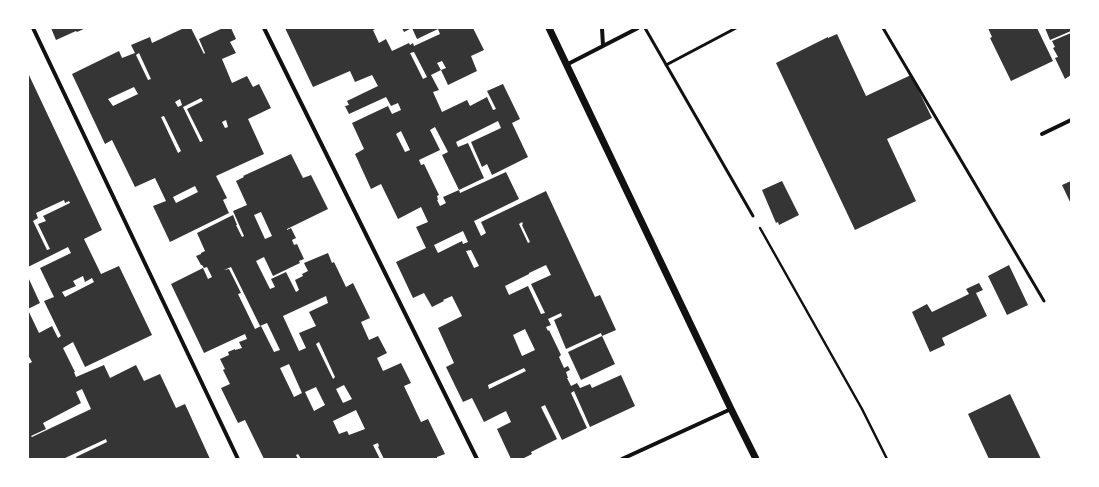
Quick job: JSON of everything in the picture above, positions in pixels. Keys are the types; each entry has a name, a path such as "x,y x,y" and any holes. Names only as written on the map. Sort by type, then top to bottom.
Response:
{"street":[{"path":"33,28 238,459"},
{"path":"264,28 477,459"},
{"path":"549,28 756,459"},
{"path":"602,28 603,46"},
{"path":"566,65 638,28"},
{"path":"1042,134 1071,120"},
{"path":"622,459 732,409"}],"lane":[{"path":"645,28 753,216"},
{"path":"666,65 736,28"},
{"path":"883,28 1044,301"}],"path":[{"path":"753,216 862,409 887,459"}],"building":[{"path":"51,28 86,28 56,40"},
{"path":"184,28 191,28 204,54 205,53 199,39 223,28 231,28 236,39 230,42 236,53 222,59 232,83 247,76 253,87 259,84 271,108 248,119 264,154 216,176 227,198 223,200 229,213 170,242 153,206 166,201 155,178 135,187 112,140 105,144 72,74 119,51 122,58 135,53 131,45 150,37 152,43","holes":["139,53 151,79 148,80 136,55","134,87 138,94 113,106 108,99","201,98 203,101 187,109 203,141 200,142 183,107","180,99 182,105 178,107 175,102","164,116 181,151 178,153 161,117","226,120 228,127 225,128 222,122","195,186 198,192 176,203 173,197"]},
{"path":"285,28 378,28 373,30 379,43 386,39 392,51 409,43 410,45 413,43 414,46 440,34 438,29 417,39 412,28 473,28 484,50 471,56 477,71 448,85 441,70 431,75 439,90 433,92 442,112 467,100 470,106 487,97 493,110 496,109 487,91 503,84 520,119 512,123 528,157 492,175 487,164 482,167 471,142 501,128 498,121 456,142 458,147 468,143 484,178 459,190 460,193 506,172 519,199 474,221 481,236 486,233 481,222 546,191 595,297 600,295 616,330 602,336 601,333 566,349 554,320 562,316 561,313 548,319 551,325 546,327 548,331 549,330 561,355 559,357 564,368 568,366 570,370 566,372 567,378 571,386 577,383 580,388 590,384 592,388 621,375 635,406 590,427 574,391 571,393 587,428 562,440 545,405 541,407 557,439 531,452 532,454 522,459 511,459 497,429 511,422 506,411 484,422 472,398 463,402 446,367 454,363 438,328 462,316 452,296 432,307 424,293 413,298 396,262 426,248 416,227 428,222 421,207 398,219 381,184 371,189 355,154 364,149 352,123 388,106 392,114 401,110 398,103 391,106 386,97 349,114 345,106 349,105 347,101 378,86 372,75 355,82 350,71 313,87","holes":["414,52 427,77 423,79 410,53","442,61 446,68 441,70 437,63","435,127 448,152 442,155 459,190 443,197 446,203 440,206 437,200 437,196 439,195 424,164 421,165 419,160 440,150 430,130","401,131 410,150 405,152 396,134","522,222 530,242 528,243 519,224","463,231 468,242 463,244 462,241 438,253 434,245","471,250 479,266 474,268 466,251","546,265 551,275 531,284 545,313 541,314 528,286 509,295 505,286","525,329 535,350 522,356 513,335","524,368 526,371 489,389 488,385"]},
{"path":"402,28 412,28 404,32"},
{"path":"988,28 1037,28 1053,61 1011,81 990,38 992,37"},
{"path":"1045,28 1071,28 1071,31 1050,40"},
{"path":"1071,33 1071,75 1065,79 1055,58 1058,57 1053,48 1055,47 1052,41"},
{"path":"837,34 866,96 911,75 932,118 887,139 916,201 855,230 776,63"},
{"path":"28,73 102,230 84,239 101,274 119,266 152,335 85,367 73,342 63,348 76,377 104,365 110,378 136,365 144,381 160,374 176,408 185,404 210,459 77,459 76,457 107,442 106,439 63,459 28,459 28,364 32,362 28,355 28,310 39,333 52,326 58,338 61,336 44,301 54,297 40,268 71,253 68,247 28,267","holes":["64,200 65,203 69,201 70,203 43,216 46,221 38,224 50,249 47,250 33,221 38,218 36,213","83,276 85,282 92,278 94,282 65,297 62,292 76,286 73,281","82,389 91,409 32,437 31,436 46,429 43,423 81,403 76,392"]},
{"path":"291,154 303,178 311,175 328,209 287,229 291,228 296,238 292,240 294,245 297,244 304,259 299,261 300,263 273,276 264,257 256,261 270,289 275,287 271,279 286,272 296,292 299,290 295,280 303,276 302,274 308,271 304,263 328,253 346,287 353,283 370,318 361,322 369,340 378,336 387,353 377,358 383,371 401,363 411,383 404,386 421,422 428,419 445,454 437,457 437,459 384,459 378,447 378,443 373,445 380,459 301,459 298,454 296,455 298,459 264,459 245,420 238,423 221,388 230,384 223,370 225,369 220,359 229,355 228,352 242,348 239,342 247,339 245,334 204,353 171,284 203,268 208,279 212,277 207,267 204,268 201,265 196,256 205,251 197,233 233,215 242,237 244,236 233,211 247,205 236,181 244,177 243,176","holes":["261,212 272,236 265,239 254,215","231,267 260,326 267,323 280,350 274,352 261,326 255,329 238,294 241,293 229,269 224,270","326,296 328,303 309,312 316,326 299,333 306,348 299,351 283,316","319,342 335,377 333,379 316,344","289,364 302,393 294,397 280,368","344,385 352,399 343,403 336,389","316,387 325,405 314,411 305,392","356,410 365,429 349,435 347,431 339,434 333,421"]},
{"path":"782,181 799,215 779,225 778,222 776,223 762,190"},
{"path":"1071,181 1071,204 1062,185"},
{"path":"1009,265 1028,305 1007,315 988,276"},
{"path":"28,277 40,303 28,309"},
{"path":"979,283 983,290 976,293 987,316 942,338 945,345 930,352 912,312 927,304 932,312 969,294 966,289"},
{"path":"602,336 615,364 581,380 568,352"},
{"path":"1010,394 1041,459 989,459 968,414"}]}
